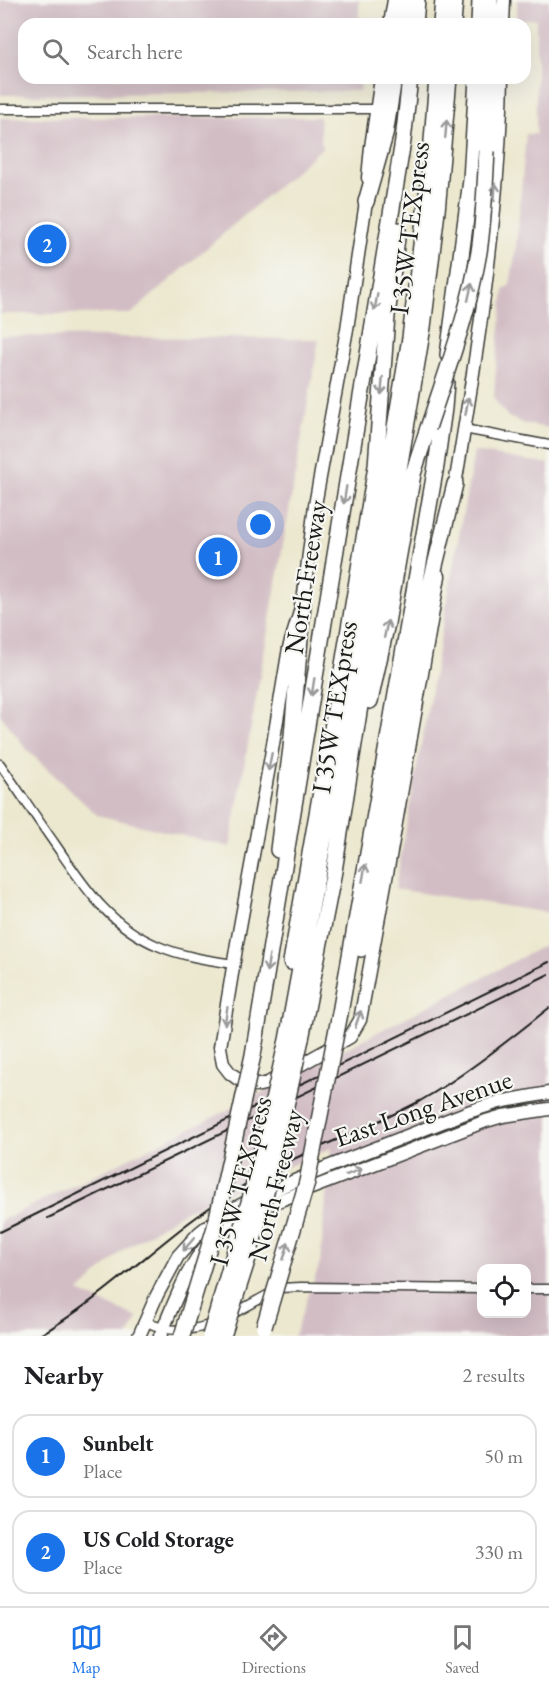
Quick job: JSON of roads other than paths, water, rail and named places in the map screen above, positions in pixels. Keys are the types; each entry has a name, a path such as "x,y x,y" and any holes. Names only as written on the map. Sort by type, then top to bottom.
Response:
{"highway":[{"path":"404,18 407,0"},
{"path":"416,18 417,0"},
{"path":"442,18 443,0"},
{"path":"454,18 455,0"},
{"path":"479,18 480,0"},
{"path":"490,0 492,18"},
{"path":"366,202 385,135 393,84"},
{"name":"North Freeway","path":"182,1336 215,1227 253,1055 403,141 409,84"},
{"name":"I 35W TEXpress","path":"223,1336 268,1185 290,1041 407,360 429,178 437,84"},
{"name":"I 35W TEXpress","path":"210,1336 247,1210 334,871 423,327 448,84"},
{"path":"344,1012 436,466 471,180 477,84"},
{"path":"334,871 387,623 413,474 463,324 476,265 482,224 491,84"},
{"path":"290,1041 292,959 375,466 387,316 408,156 403,141"},
{"path":"344,1012 381,855 426,602 455,484"},
{"path":"274,929 273,892 291,747 303,602"},
{"name":"North Freeway","path":"262,1331 307,1182 333,1049 343,1031 344,1012"}],"main road":[{"path":"391,18 394,0"},
{"path":"503,18 504,0"},
{"path":"366,202 380,84"},
{"name":"North Freeway","path":"366,202 347,329 315,506 303,602 289,648 220,1047 223,1064 230,1073 250,1085 268,1083 350,1037 360,1020 483,313 495,202 501,84"},
{"name":"East Long Avenue","path":"139,1336 171,1267 192,1239 222,1215 252,1199 330,1166 482,1107 549,1093"},
{"name":"East Long Avenue","path":"162,1332 190,1270 202,1252 219,1232 255,1210 502,1116 549,1109"},
{"path":"393,1141 399,1154"},
{"path":"330,1166 334,1179"}],"street":[{"path":"0,109 376,109"},
{"path":"464,429 549,445"},
{"path":"0,764 79,879 116,922 157,946 177,953 234,964"},
{"path":"146,1321 162,1332 203,1328 280,1288 477,1289"},
{"path":"531,1289 549,1289"}],"railway":[{"path":"0,1232 549,962"},
{"path":"48,1218 549,974"},
{"path":"38,1336 89,1302 186,1225 236,1190 280,1165 420,1101 470,1069 549,1008"}],"place":[{"name":"US Cold Storage","path":"47,244"},
{"name":"Sunbelt","path":"218,557"}]}
